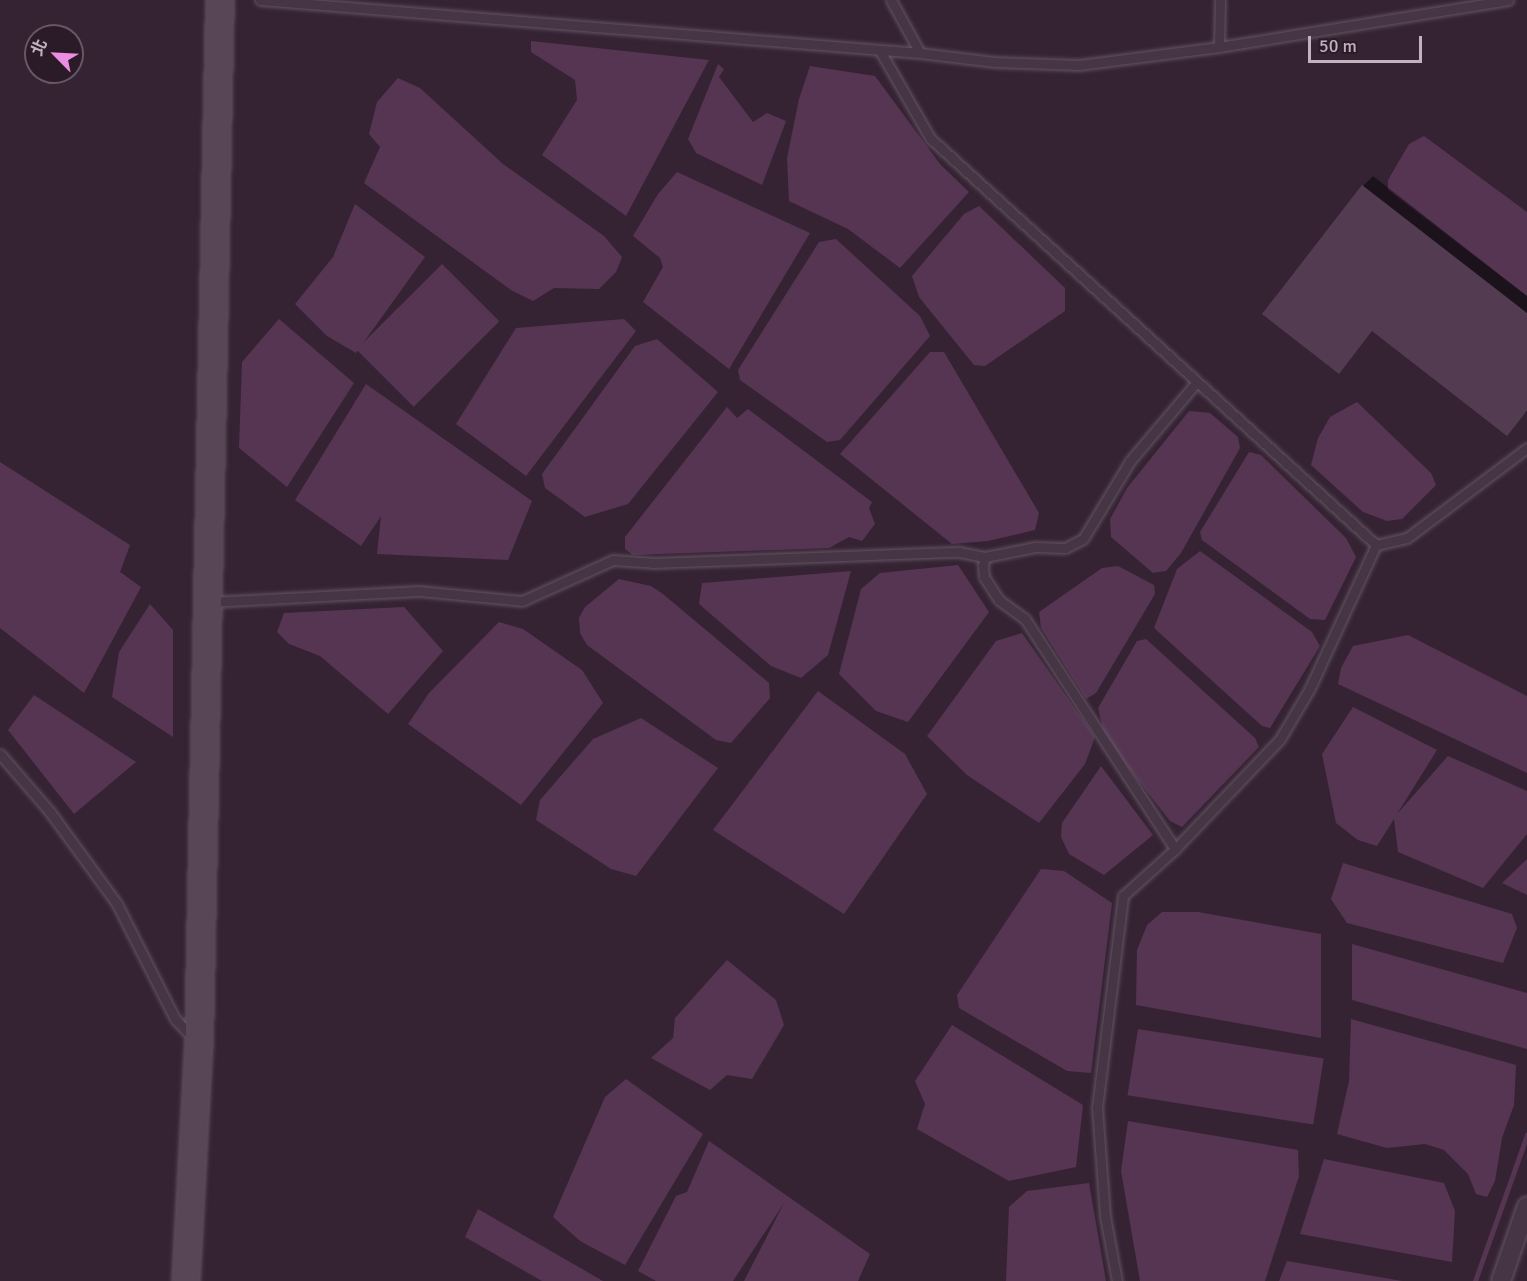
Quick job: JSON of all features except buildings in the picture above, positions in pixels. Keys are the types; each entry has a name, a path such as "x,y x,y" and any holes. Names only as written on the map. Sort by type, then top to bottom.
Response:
{"street":[{"path":"186,1281 199,1044 206,602 220,0"},
{"path":"1501,1281 1527,1206"}],"lane":[{"path":"260,0 920,53 994,62 1079,65 1219,47 1508,0"},
{"path":"891,0 920,53"},
{"path":"1219,47 1220,0"},
{"path":"880,51 930,138 1195,384 1376,546"},
{"path":"206,602 419,591 522,601 613,560 652,563 959,552 985,556 1035,547 1065,548 1083,539 1130,461 1195,384"},
{"path":"1376,546 1407,538 1527,448"},
{"path":"1117,1281 1106,1216 1097,1108 1123,896 1175,849 1280,739 1310,688 1376,546"},
{"path":"985,556 984,577 999,600 1025,619 1175,849"},
{"path":"0,754 50,812 117,904 175,1018 199,1044"}],"shaded area":[{"path":"531,41 709,60 626,216 542,155 577,100 575,80 531,52"},
{"path":"718,64 724,69 719,77 753,122 767,113 786,121 762,185 696,153 688,139"},
{"path":"810,66 875,76 940,164 969,192 900,268 848,229 789,201 787,158 799,99"},
{"path":"398,78 420,88 503,164 604,236 622,257 616,272 599,289 554,288 533,301 511,290 364,183 380,147 369,134 377,102"},
{"path":"1424,136 1527,212 1527,296 1388,190 1388,180 1409,144"},
{"path":"677,172 810,233 729,369 643,302 663,267 660,258 633,236 658,194"},
{"path":"355,204 425,257 356,353 327,336 295,304 333,257"},
{"path":"979,206 1065,288 1065,311 985,366 974,365 919,297 912,276 964,214"},
{"path":"836,239 920,316 930,336 840,440 827,442 740,380 738,370 819,242"},
{"path":"442,264 499,321 414,407 356,350"},
{"path":"279,319 354,383 287,487 239,448 242,362"},
{"path":"624,319 636,331 526,476 456,424 516,328"},
{"path":"657,339 718,392 628,504 585,517 545,488 542,474 635,346"},
{"path":"930,352 944,352 1039,513 1035,530 988,541 952,544 840,454"},
{"path":"366,384 532,501 508,560 377,554 381,516 361,546 295,500"},
{"path":"1357,402 1431,473 1436,485 1402,519 1387,521 1363,512 1311,465 1318,438 1330,417"},
{"path":"727,407 737,418 748,409 872,502 869,508 875,524 862,541 849,537 829,548 633,555 625,549 625,537"},
{"path":"1189,411 1210,413 1238,437 1240,448 1181,553 1166,571 1153,573 1111,537 1110,519 1127,488"},
{"path":"1249,452 1261,455 1346,538 1356,557 1325,620 1310,619 1202,540 1200,532"},
{"path":"0,462 130,545 120,572 141,587 84,693 0,628"},
{"path":"1200,551 1312,632 1320,646 1270,728 1262,726 1154,628 1177,569"},
{"path":"958,565 989,612 908,722 876,711 839,674 861,589 880,573"},
{"path":"1118,566 1154,585 1155,594 1096,693 1086,699 1041,628 1039,612 1102,568"},
{"path":"851,571 828,655 801,678 771,666 699,604 702,583"},
{"path":"619,579 651,586 663,594 769,683 770,698 731,743 716,740 587,645 580,633 579,618 585,607"},
{"path":"150,604 173,630 173,737 112,697 119,652"},
{"path":"404,607 443,651 388,714 320,656 289,644 277,632 284,613"},
{"path":"499,622 523,629 582,670 603,703 521,805 408,724 429,693"},
{"path":"1022,633 1095,737 1085,764 1039,823 967,775 927,736 996,641"},
{"path":"1408,635 1527,696 1527,773 1338,684 1341,668 1353,646"},
{"path":"1146,639 1255,738 1259,747 1182,827 1170,821 1105,738 1098,708 1137,641"},
{"path":"818,691 905,754 927,794 844,914 713,830"},
{"path":"34,695 136,762 74,814 8,730"},
{"path":"1353,707 1437,750 1397,814 1448,756 1527,791 1527,834 1483,888 1398,852 1394,819 1377,846 1358,840 1336,823 1322,754"},
{"path":"641,718 718,768 636,876 611,869 536,820 540,800 593,739"},
{"path":"1101,766 1153,835 1104,875 1069,854 1061,837 1062,823"},
{"path":"1527,859 1527,895 1502,883"},
{"path":"1343,863 1512,914 1517,928 1503,963 1347,923 1331,899"},
{"path":"1041,869 1064,871 1112,903 1091,1073 1067,1071 959,1008 957,995"},
{"path":"1162,912 1198,912 1321,934 1321,1038 1136,1005 1137,950 1147,925"},
{"path":"1352,944 1527,993 1527,1049 1352,1000"},
{"path":"727,960 776,1000 784,1025 752,1079 727,1075 710,1090 651,1058 673,1038 675,1018"},
{"path":"1351,1019 1516,1065 1514,1105 1502,1138 1495,1181 1487,1197 1476,1194 1468,1174 1444,1150 1425,1144 1387,1148 1337,1134 1349,1081"},
{"path":"952,1025 1083,1105 1076,1167 1009,1181 917,1129 925,1104 915,1081"},
{"path":"1138,1029 1324,1058 1313,1125 1128,1095"},
{"path":"626,1079 703,1134 625,1265 580,1241 553,1217 605,1097"},
{"path":"1128,1121 1298,1150 1299,1176 1265,1281 1140,1281 1121,1171"},
{"path":"709,1141 870,1254 858,1281 744,1281 784,1203 733,1281 656,1281 638,1271 676,1196 687,1192"},
{"path":"1324,1159 1444,1183 1455,1211 1452,1262 1300,1234"},
{"path":"1089,1183 1106,1281 1006,1281 1009,1207 1027,1191"},
{"path":"478,1209 603,1281 542,1281 465,1237"},
{"path":"1287,1261 1402,1281 1279,1281"}],"waterway":[{"path":"1475,1281 1527,1135"}]}
